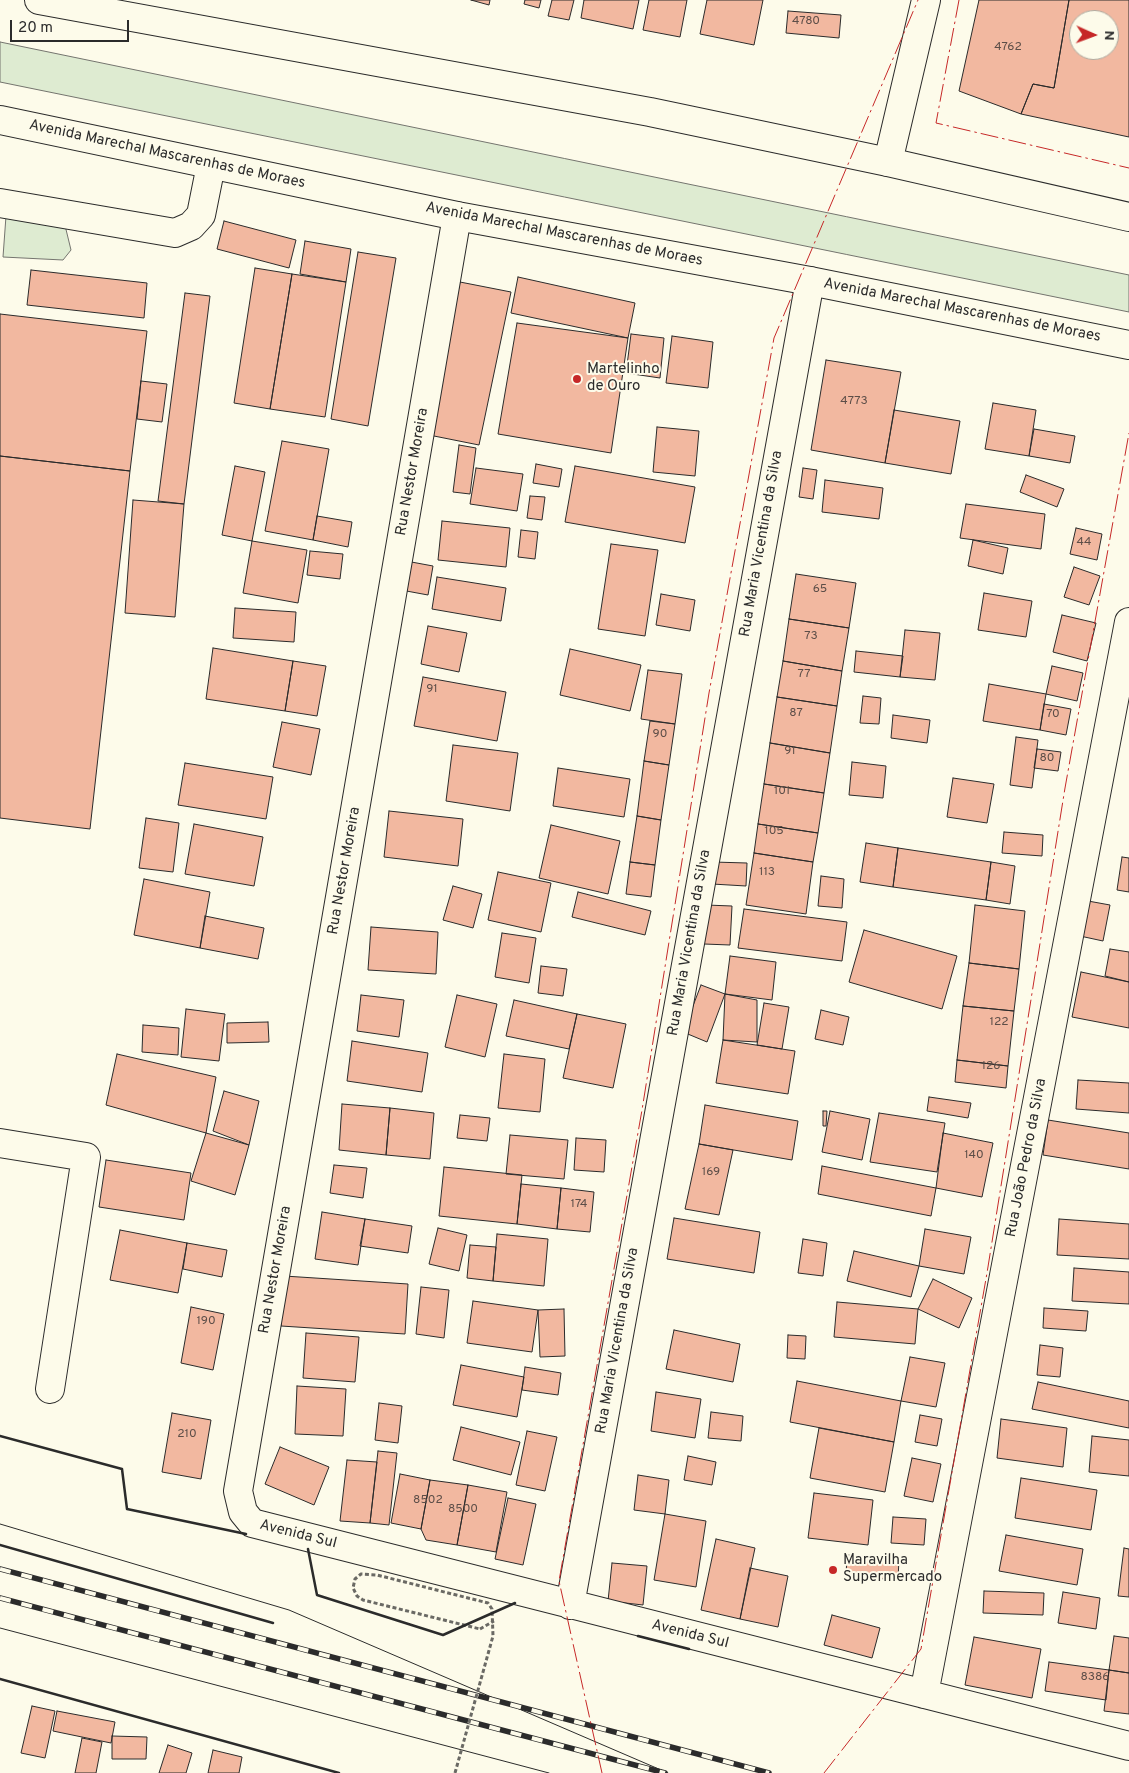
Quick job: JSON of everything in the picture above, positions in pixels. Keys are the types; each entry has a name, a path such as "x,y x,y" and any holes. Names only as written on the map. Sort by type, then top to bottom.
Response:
{"main road":[{"path":"39,0 650,112 888,162 1129,217"},
{"path":"888,162 926,0"},
{"name":"Avenida Marechal Mascarenhas de Moraes","path":"0,120 457,216 810,280 1129,345"},
{"path":"0,202 175,233 192,226 201,215 211,165"},
{"name":"Rua Nestor Moreira","path":"252,1523 243,1512 238,1491 457,216"},
{"name":"Rua Maria Vicentina da Silva","path":"570,1605 810,280"},
{"name":"Rua João Pedro da Silva","path":"924,1694 1129,622"},
{"path":"0,1143 86,1157 50,1389"},
{"name":"Avenida Sul","path":"252,1523 1129,1746"}],"path":[{"path":"456,1773 493,1636 492,1609 488,1603 377,1575 361,1574 356,1578 353,1588 357,1596 362,1600 480,1629"}],"green space":[{"path":"0,42 1129,275 1129,312 0,82"},
{"path":"62,213 71,250 63,260 3,257 6,216"}],"building":[{"path":"471,0 490,0 489,5"},
{"path":"525,0 541,0 539,8 524,4"},
{"path":"552,0 574,0 569,20 548,16"},
{"path":"584,0 639,0 633,29 581,18"},
{"path":"649,0 687,0 680,37 643,30"},
{"path":"707,0 763,0 754,45 700,34"},
{"path":"979,0 1069,0 1054,88 1033,84 1021,114 959,91"},
{"path":"1069,0 1129,0 1129,137 1021,114 1033,84 1054,88"},
{"path":"788,11 841,15 839,38 786,33"},
{"path":"224,221 296,240 289,268 217,249"},
{"path":"305,241 351,249 346,282 300,274"},
{"path":"358,252 396,258 368,426 331,419"},
{"path":"255,268 292,274 270,409 234,403"},
{"path":"31,270 147,283 144,318 27,305"},
{"path":"292,274 346,282 325,417 270,409"},
{"path":"518,277 635,303 628,338 511,313"},
{"path":"460,282 511,292 479,445 429,435"},
{"path":"185,293 210,296 184,504 158,501"},
{"path":"0,314 147,331 130,471 0,456"},
{"path":"517,323 628,338 611,453 498,434"},
{"path":"631,334 664,338 660,378 626,373"},
{"path":"672,336 713,342 708,388 666,383"},
{"path":"826,360 901,372 885,463 811,450"},
{"path":"141,381 167,384 162,422 137,419"},
{"path":"993,403 1036,410 1029,456 985,449"},
{"path":"894,410 960,421 951,474 885,463"},
{"path":"657,427 699,431 695,476 653,472"},
{"path":"1034,429 1075,436 1070,463 1029,456"},
{"path":"282,441 329,449 313,540 265,531"},
{"path":"459,445 476,448 470,494 453,492"},
{"path":"0,456 130,471 90,829 0,818"},
{"path":"536,464 562,469 559,487 533,483"},
{"path":"235,466 265,472 252,541 222,535"},
{"path":"575,466 695,487 685,543 565,522"},
{"path":"476,468 523,474 517,511 470,504"},
{"path":"803,468 817,470 813,499 799,497"},
{"path":"1026,475 1064,489 1057,507 1020,492"},
{"path":"825,480 883,488 879,519 822,512"},
{"path":"530,496 545,497 542,520 527,518"},
{"path":"133,500 184,504 175,617 125,613"},
{"path":"966,504 1045,514 1041,549 960,538"},
{"path":"317,516 352,522 348,547 313,540"},
{"path":"442,521 510,528 506,567 438,560"},
{"path":"1076,528 1102,534 1097,560 1070,554"},
{"path":"521,530 538,532 535,559 518,557"},
{"path":"973,540 1008,548 1003,574 968,566"},
{"path":"252,541 307,550 298,603 243,593"},
{"path":"611,544 658,550 645,636 598,629"},
{"path":"310,551 343,554 340,579 307,575"},
{"path":"406,561 433,566 428,595 401,590"},
{"path":"1074,567 1100,576 1089,605 1064,597"},
{"path":"796,574 856,583 849,628 789,619"},
{"path":"437,577 506,588 501,621 432,609"},
{"path":"984,593 1032,601 1026,637 978,630"},
{"path":"661,594 695,600 690,631 656,625"},
{"path":"235,608 296,612 294,642 233,638"},
{"path":"1062,615 1096,623 1087,661 1053,652"},
{"path":"789,619 849,628 842,671 783,661"},
{"path":"428,626 467,633 459,672 421,664"},
{"path":"905,630 940,633 935,680 900,677"},
{"path":"213,648 293,661 285,711 206,699"},
{"path":"570,649 641,665 630,711 560,695"},
{"path":"856,651 903,656 900,677 854,672"},
{"path":"293,661 326,666 317,716 285,711"},
{"path":"783,661 842,671 837,706 777,697"},
{"path":"1052,666 1083,673 1077,701 1046,694"},
{"path":"648,670 682,674 675,724 641,719"},
{"path":"423,677 506,692 497,741 414,726"},
{"path":"989,684 1046,694 1040,730 983,721"},
{"path":"863,696 881,698 879,724 860,723"},
{"path":"777,697 837,706 830,753 770,743"},
{"path":"1044,704 1071,709 1066,735 1040,730"},
{"path":"893,715 930,720 927,743 891,738"},
{"path":"650,721 675,724 669,765 644,761"},
{"path":"282,722 320,729 311,775 273,767"},
{"path":"1016,737 1038,740 1032,788 1010,785"},
{"path":"770,743 830,753 824,793 764,784"},
{"path":"453,745 518,753 510,811 446,801"},
{"path":"1037,749 1061,752 1058,771 1034,768"},
{"path":"644,761 669,765 661,820 637,816"},
{"path":"852,762 886,766 883,798 849,795"},
{"path":"185,763 273,777 266,819 178,805"},
{"path":"558,768 630,779 624,817 553,806"},
{"path":"953,778 994,784 987,823 947,817"},
{"path":"764,784 824,793 818,833 758,824"},
{"path":"389,811 463,819 458,866 384,857"},
{"path":"637,816 661,820 655,865 630,862"},
{"path":"146,818 179,823 173,872 139,868"},
{"path":"194,824 263,837 254,886 185,874"},
{"path":"758,824 818,833 813,862 754,853"},
{"path":"551,825 620,841 608,894 539,878"},
{"path":"1004,832 1043,835 1042,856 1002,853"},
{"path":"866,843 898,848 893,887 860,882"},
{"path":"898,848 991,862 986,900 893,887"},
{"path":"754,853 813,862 806,914 746,905"},
{"path":"1122,857 1129,858 1129,892 1117,890"},
{"path":"630,862 655,865 651,897 626,894"},
{"path":"713,862 747,863 746,886 712,884"},
{"path":"991,862 1015,866 1010,904 986,900"},
{"path":"498,872 551,883 541,932 488,920"},
{"path":"821,876 844,879 842,908 818,906"},
{"path":"144,879 210,892 200,948 134,935"},
{"path":"453,886 482,894 473,928 443,920"},
{"path":"578,892 651,911 645,935 572,917"},
{"path":"1088,901 1110,905 1103,941 1080,936"},
{"path":"706,905 732,906 730,945 704,944"},
{"path":"975,905 1025,911 1019,969 969,963"},
{"path":"744,909 847,922 842,961 738,948"},
{"path":"205,916 264,928 258,959 200,948"},
{"path":"371,927 438,932 436,974 368,970"},
{"path":"864,930 957,956 942,1009 849,982"},
{"path":"502,933 536,938 529,983 495,977"},
{"path":"1110,949 1129,952 1129,982 1105,976"},
{"path":"730,956 776,962 772,1000 725,994"},
{"path":"969,963 1019,969 1014,1011 963,1006"},
{"path":"541,966 567,969 563,996 538,993"},
{"path":"1081,972 1129,982 1129,1028 1072,1017"},
{"path":"701,985 725,994 707,1042 683,1032"},
{"path":"725,994 757,1000 757,1042 723,1040"},
{"path":"361,995 404,1000 399,1037 357,1031"},
{"path":"457,995 497,1004 485,1057 445,1047"},
{"path":"514,1000 577,1014 569,1049 506,1036"},
{"path":"764,1003 789,1007 782,1049 757,1045"},
{"path":"963,1006 1014,1011 1008,1066 957,1060"},
{"path":"186,1009 225,1014 219,1061 181,1057"},
{"path":"821,1010 849,1017 843,1045 815,1039"},
{"path":"577,1014 626,1024 613,1088 563,1078"},
{"path":"268,1022 269,1042 227,1043 227,1023"},
{"path":"143,1025 179,1028 178,1055 142,1052"},
{"path":"723,1040 795,1051 788,1094 716,1083"},
{"path":"352,1041 428,1053 422,1092 347,1081"},
{"path":"117,1054 216,1077 206,1133 106,1105"},
{"path":"504,1054 545,1059 540,1112 498,1108"},
{"path":"957,1060 1008,1066 1006,1088 955,1082"},
{"path":"1078,1080 1129,1083 1129,1113 1076,1109"},
{"path":"224,1091 259,1101 249,1145 213,1131"},
{"path":"929,1097 971,1103 968,1118 927,1111"},
{"path":"342,1104 390,1108 386,1155 339,1150"},
{"path":"705,1105 798,1121 792,1160 699,1144"},
{"path":"390,1108 434,1113 430,1159 386,1155"},
{"path":"823,1111 827,1111 826,1126 823,1126"},
{"path":"830,1111 870,1119 862,1160 822,1152"},
{"path":"879,1113 945,1123 937,1172 870,1162"},
{"path":"460,1115 490,1118 487,1141 457,1138"},
{"path":"1048,1120 1129,1133 1129,1169 1043,1155"},
{"path":"206,1133 249,1145 235,1195 191,1181"},
{"path":"943,1133 993,1143 982,1197 936,1188"},
{"path":"510,1135 568,1140 564,1179 506,1174"},
{"path":"576,1138 606,1140 604,1172 574,1170"},
{"path":"699,1144 733,1150 719,1215 685,1209"},
{"path":"106,1160 191,1173 184,1220 99,1207"},
{"path":"334,1165 367,1168 363,1198 330,1193"},
{"path":"822,1166 936,1188 931,1216 818,1194"},
{"path":"444,1167 522,1175 517,1224 439,1216"},
{"path":"521,1184 561,1188 557,1229 517,1224"},
{"path":"561,1188 594,1192 590,1232 557,1229"},
{"path":"322,1212 365,1219 358,1265 315,1259"},
{"path":"674,1218 760,1232 754,1273 667,1259"},
{"path":"365,1219 412,1226 408,1253 360,1246"},
{"path":"1059,1219 1129,1224 1129,1259 1057,1255"},
{"path":"438,1228 467,1235 459,1271 429,1264"},
{"path":"925,1229 971,1237 964,1274 919,1266"},
{"path":"120,1230 187,1243 178,1293 110,1280"},
{"path":"497,1234 548,1239 544,1286 493,1281"},
{"path":"803,1239 827,1243 823,1276 798,1273"},
{"path":"187,1243 227,1250 222,1277 183,1269"},
{"path":"470,1245 496,1247 493,1281 467,1278"},
{"path":"854,1251 919,1266 911,1297 847,1281"},
{"path":"1074,1268 1129,1272 1129,1304 1072,1301"},
{"path":"284,1276 408,1284 405,1334 281,1326"},
{"path":"933,1279 972,1298 959,1328 918,1309"},
{"path":"421,1287 449,1290 444,1338 416,1334"},
{"path":"473,1301 538,1310 532,1352 467,1343"},
{"path":"837,1302 918,1309 915,1344 834,1337"},
{"path":"191,1307 224,1314 213,1370 181,1363"},
{"path":"1044,1308 1088,1311 1086,1331 1043,1328"},
{"path":"564,1309 565,1356 540,1357 538,1310"},
{"path":"674,1330 740,1344 733,1382 666,1369"},
{"path":"306,1333 359,1337 355,1382 303,1378"},
{"path":"788,1335 806,1336 805,1359 787,1358"},
{"path":"1040,1345 1063,1348 1060,1377 1037,1375"},
{"path":"910,1357 945,1363 936,1407 901,1401"},
{"path":"461,1365 524,1377 517,1417 453,1405"},
{"path":"525,1367 561,1373 558,1395 522,1390"},
{"path":"797,1381 901,1401 894,1442 790,1422"},
{"path":"1038,1382 1129,1401 1129,1428 1032,1409"},
{"path":"297,1386 346,1389 343,1436 295,1434"},
{"path":"656,1392 701,1399 695,1438 651,1431"},
{"path":"379,1403 402,1406 398,1443 375,1440"},
{"path":"711,1412 743,1416 741,1441 708,1438"},
{"path":"172,1413 211,1420 201,1479 162,1472"},
{"path":"920,1415 942,1419 937,1446 915,1442"},
{"path":"1001,1419 1067,1428 1063,1467 997,1458"},
{"path":"461,1427 520,1442 511,1475 453,1460"},
{"path":"819,1428 894,1442 885,1492 810,1478"},
{"path":"527,1431 557,1437 545,1491 516,1485"},
{"path":"1092,1436 1129,1440 1129,1476 1089,1472"},
{"path":"280,1447 329,1467 314,1505 265,1484"},
{"path":"378,1451 397,1453 389,1525 370,1523"},
{"path":"688,1456 716,1462 712,1485 684,1480"},
{"path":"912,1458 941,1464 933,1502 904,1496"},
{"path":"347,1460 377,1462 370,1523 340,1521"},
{"path":"400,1474 430,1480 421,1529 391,1523"},
{"path":"638,1475 669,1480 665,1514 634,1510"},
{"path":"1021,1478 1097,1490 1091,1530 1015,1518"},
{"path":"430,1480 468,1485 457,1545 426,1540 421,1529"},
{"path":"468,1485 507,1492 496,1552 457,1545"},
{"path":"814,1493 873,1500 868,1545 808,1538"},
{"path":"508,1498 536,1504 523,1565 495,1559"},
{"path":"665,1514 706,1521 696,1587 654,1580"},
{"path":"893,1517 926,1519 924,1545 891,1543"},
{"path":"1006,1535 1083,1549 1077,1585 999,1571"},
{"path":"716,1539 755,1548 740,1619 701,1610"},
{"path":"1124,1548 1129,1549 1129,1597 1118,1596"},
{"path":"847,1555 899,1559 898,1580 846,1576"},
{"path":"612,1563 647,1566 643,1605 608,1601"},
{"path":"750,1568 788,1576 778,1627 740,1619"},
{"path":"984,1591 1044,1593 1043,1615 983,1613"},
{"path":"1063,1592 1100,1598 1096,1629 1058,1623"},
{"path":"832,1615 880,1628 872,1658 824,1645"},
{"path":"1114,1636 1129,1638 1129,1673 1109,1670"},
{"path":"974,1637 1041,1649 1032,1698 965,1685"},
{"path":"1049,1662 1109,1670 1106,1700 1045,1691"},
{"path":"1109,1670 1129,1673 1129,1714 1104,1711"},
{"path":"32,1706 55,1711 45,1758 21,1753"},
{"path":"57,1711 115,1722 111,1743 53,1731"},
{"path":"112,1736 147,1737 146,1759 112,1759"},
{"path":"82,1738 102,1742 96,1773 75,1773"},
{"path":"168,1745 192,1753 186,1773 159,1773"},
{"path":"213,1750 242,1757 239,1773 208,1773"}],"tram line":[{"path":"0,1524 289,1610 668,1773"},
{"path":"0,1628 549,1773"}],"railway":[{"path":"0,1569 769,1773"},
{"path":"0,1598 665,1773"}],"wall":[{"path":"0,1436 122,1469 127,1509 246,1534"},
{"path":"0,1545 273,1623"},
{"path":"308,1549 317,1595 443,1635 515,1603"},
{"path":"638,1636 689,1649"},
{"path":"0,1679 339,1773"}],"power":[{"path":"602,1773 559,1581 642,1110 709,693 774,338 918,0"},
{"path":"959,0 936,123 1129,168"},
{"path":"824,1773 921,1649 987,1273 1065,788 1129,433"}],"place":[{"name":"Martelinho de Ouro","path":"577,379"},
{"name":"Maravilha Supermercado","path":"833,1570"}]}
